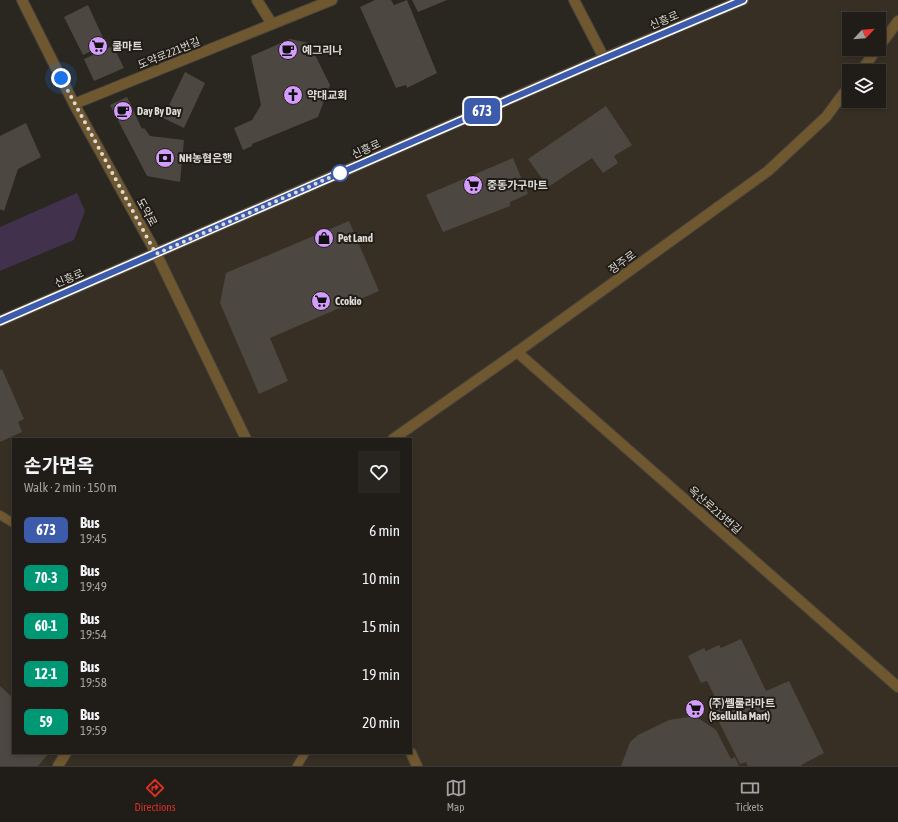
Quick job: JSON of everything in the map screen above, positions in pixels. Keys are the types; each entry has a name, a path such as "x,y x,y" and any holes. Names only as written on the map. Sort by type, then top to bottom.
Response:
{"street":[{"name":"도약로","path":"22,0 74,104 156,254 246,438"},
{"path":"257,0 272,24"},
{"name":"도약로221번길","path":"74,104 332,0"},
{"path":"574,0 604,58"},
{"name":"신흥로","path":"0,321 604,58 743,0"},
{"path":"886,37 898,21"},
{"name":"정주로","path":"394,438 517,352 768,171 826,117 842,95"},
{"name":"옥산로213번길","path":"517,352 898,687"},
{"path":"58,766 65,754"},
{"path":"411,754 417,766"}],"lane":[{"path":"0,515 12,522"},
{"path":"297,766 304,754"}],"shaded area":[{"path":"749,0 898,0 898,766 0,766 0,321"},
{"path":"77,193 85,211 74,240 0,271 0,227"}],"building":[{"path":"375,0 391,0 394,5 407,0 437,73 407,88 406,85 396,88 360,7"},
{"path":"412,0 447,0 418,12"},
{"path":"88,5 106,44 83,55 64,17"},
{"name":"약대교회","path":"290,39 309,43 330,85 318,117 252,144 252,146 243,150 234,128 252,120 261,105 251,56"},
{"path":"113,46 124,68 94,81 84,59"},
{"path":"185,72 205,83 184,128 163,118"},
{"path":"127,97 142,129 144,128 150,136 184,140 180,182 147,176 110,105"},
{"path":"606,106 632,145 614,156 618,163 603,173 592,158 548,187 528,159"},
{"path":"26,123 41,157 18,169 4,211 0,209 0,136"},
{"path":"513,158 528,194 510,202 510,206 443,232 426,195"},
{"path":"349,221 379,291 270,338 288,381 259,394 220,303 226,273"},
{"path":"2,369 24,419 18,422 22,432 0,442 0,370"},
{"path":"741,639 766,691 789,681 824,753 801,765 802,766 748,766 746,762 740,764 710,704 717,701 707,681 701,683 688,656 704,648 706,651 719,645 721,648"},
{"path":"0,686 12,697 12,754 48,754 38,766 0,766"},
{"path":"695,716 716,730 731,759 735,757 739,766 621,766 630,742 638,735 669,720"}],"bus line":[{"name":"673","path":"0,321 591,64 743,0"}],"place":[{"name":"쿨마트","path":"98,46"},
{"name":"예그리나","path":"288,50"},
{"name":"약대교회","path":"293,95"},
{"name":"Day By Day","path":"123,111"},
{"name":"NH농협은행","path":"165,158"},
{"name":"중동가구마트","path":"473,185"},
{"name":"Pet Land","path":"324,238"},
{"name":"Ccokio","path":"321,301"},
{"name":"(주)쎌룰라마트 (Ssellulla Mart)","path":"695,709"}],"route":[{"path":"61,78 156,254 340,173"}]}
